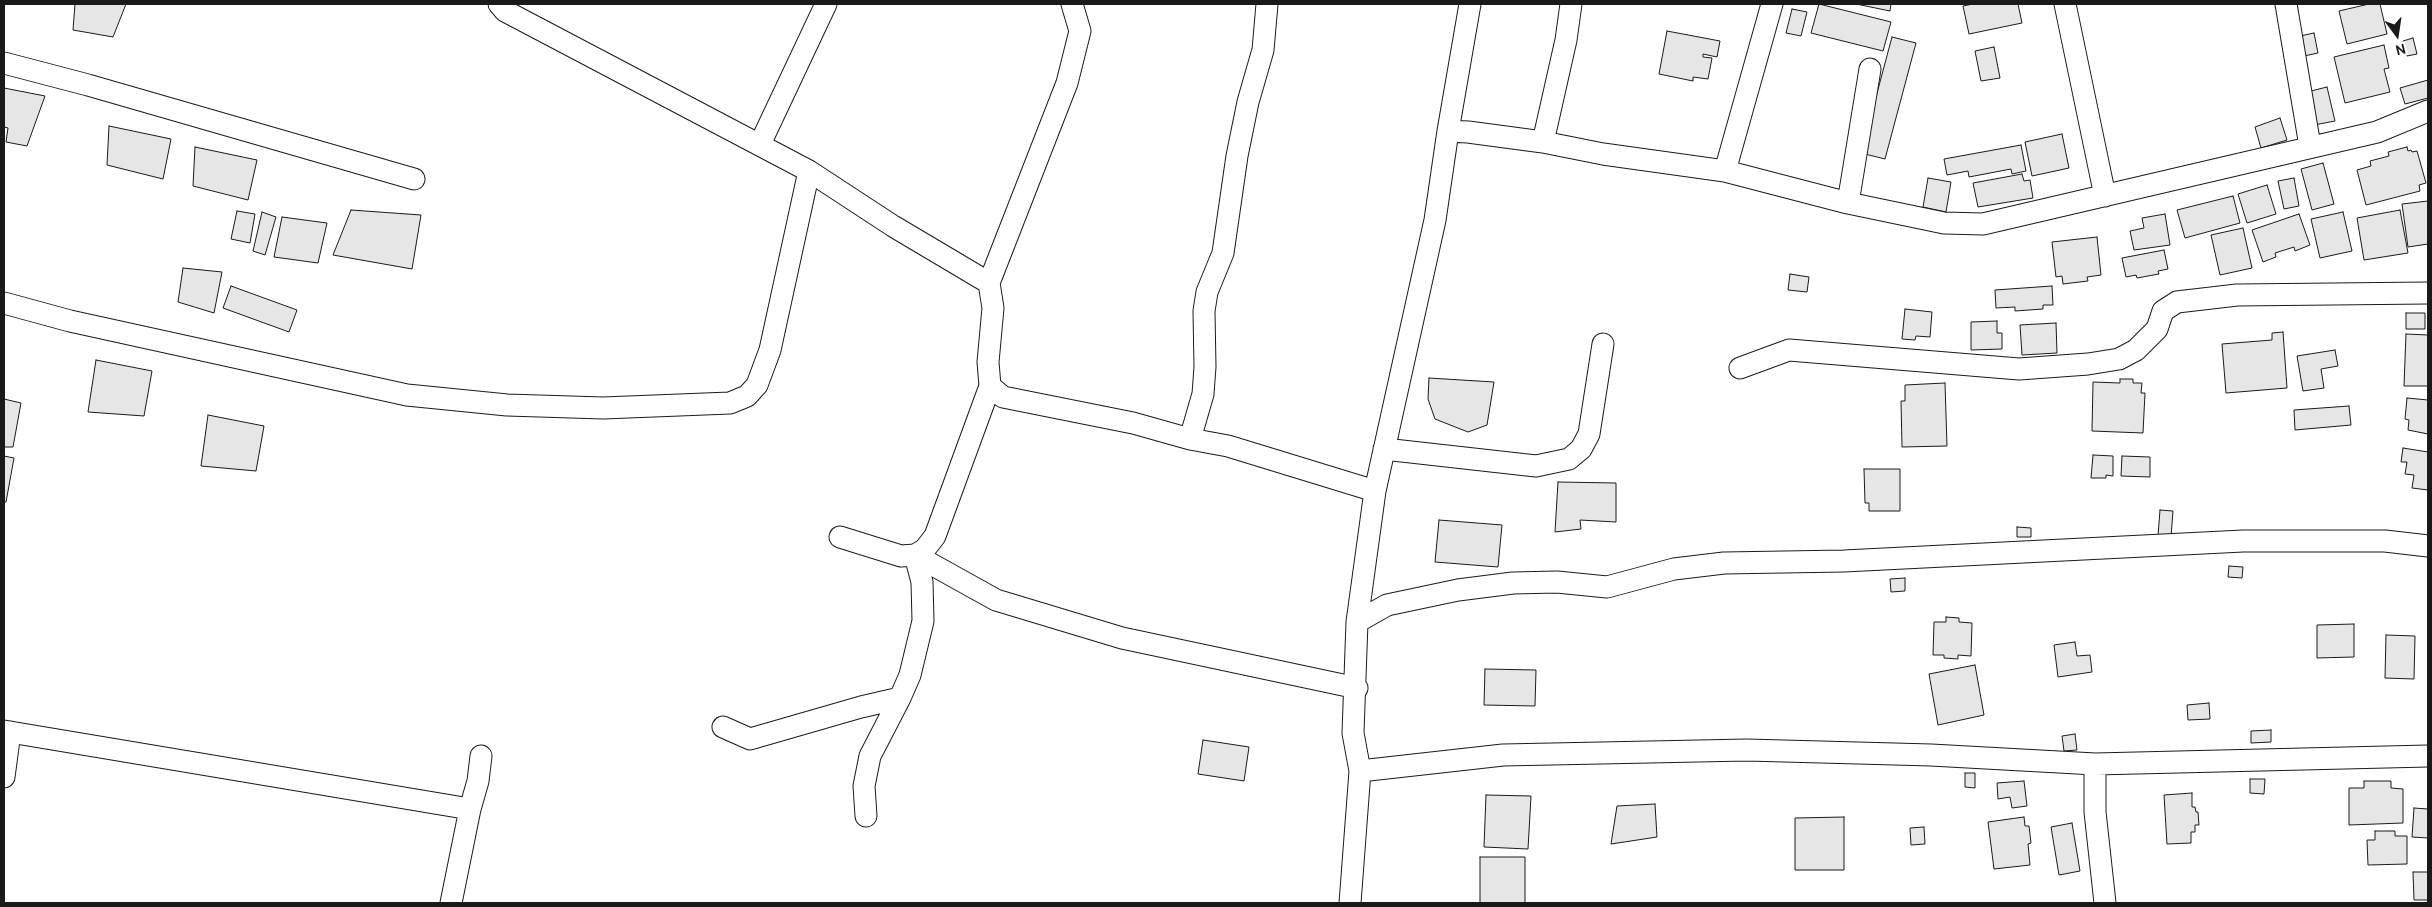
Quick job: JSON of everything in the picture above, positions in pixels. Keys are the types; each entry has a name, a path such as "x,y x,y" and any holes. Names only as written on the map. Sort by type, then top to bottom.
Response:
{"street":[{"path":"499,4 505,11 809,171 893,226 989,283"},
{"path":"760,144 826,4"},
{"path":"840,537 901,556 915,555 925,549 935,536 990,386 988,362 993,308 989,283 1067,83 1080,31 1072,4"},
{"path":"1190,439 1203,394 1205,367 1204,312 1208,292 1223,253 1239,147 1248,102 1263,50 1266,4"},
{"path":"1350,903 1360,771 1354,732 1357,622 1375,490 1435,220 1470,4"},
{"path":"1543,142 1566,40 1571,4"},
{"path":"1725,171 1772,4"},
{"path":"2065,4 2105,196"},
{"path":"2286,4 2310,146"},
{"path":"4,63 88,85 414,179"},
{"path":"1848,203 1870,69"},
{"path":"1448,131 1543,142 1603,154 1725,171 1848,203 1944,223 1983,224 2310,146 2377,132 2428,111"},
{"path":"4,304 70,321 424,398 507,405 603,408 730,403 747,396 757,385 770,350 809,171"},
{"path":"1740,368 1788,350 2019,369 2088,364 2119,359 2136,350 2156,329 2163,311 2177,302 2237,295 2428,293"},
{"path":"1384,449 1536,466 1570,459 1581,449 1589,434 1603,344"},
{"path":"990,386 1003,398 1133,423 1190,439 1228,446 1375,490"},
{"path":"1357,622 1387,605 1458,590 1522,583 1557,582 1607,587 1674,569 1724,563 1844,561 2243,541 2386,541 2428,546"},
{"path":"915,555 996,600 1122,638 1356,688"},
{"path":"866,816 864,786 870,756 910,676 923,621 922,582 915,555"},
{"path":"723,728 750,739 861,707 900,698"},
{"path":"4,777 7,732 470,809"},
{"path":"1360,771 1502,755 1747,750 1931,755 2095,764 2428,756"},
{"path":"451,903 470,809 478,781 481,756"},
{"path":"2095,764 2095,812 2105,903"}],"building":[{"path":"75,4 126,4 113,37 73,30"},
{"path":"1819,4 1891,22 1883,51 1811,33"},
{"path":"1856,4 1891,4 1890,11"},
{"path":"1973,4 2018,4 2022,23 1969,34 1963,6"},
{"path":"2369,4 2380,4 2387,34 2347,44 2339,11"},
{"path":"1792,9 1807,12 1801,36 1786,33"},
{"path":"1667,31 1720,41 1717,57 1703,54 1703,57 1712,58 1708,79 1693,77 1693,81 1659,74"},
{"path":"2314,33 2318,53 2304,56 2300,36"},
{"path":"1892,37 1916,43 1885,159 1861,153"},
{"path":"2413,38 2417,54 2407,56 2403,41"},
{"path":"2384,45 2389,68 2384,69 2390,92 2345,103 2334,57"},
{"path":"1994,47 2000,78 1981,81 1975,51"},
{"path":"2428,80 2428,98 2405,104 2400,88"},
{"path":"2327,87 2335,121 2314,125 2307,92"},
{"path":"4,88 45,96 27,146 6,142 8,128 4,127"},
{"path":"2280,118 2287,140 2261,148 2255,127"},
{"path":"109,126 171,139 163,179 107,165"},
{"path":"2062,134 2069,168 2032,176 2025,142"},
{"path":"2021,145 2026,171 2012,174 2011,169 1969,177 1968,171 1947,175 1944,159"},
{"path":"195,147 257,160 248,200 193,186"},
{"path":"2407,147 2408,151 2417,151 2426,183 2419,185 2420,191 2366,205 2357,170 2371,166 2370,161 2389,156 2388,152"},
{"path":"2323,163 2334,204 2312,210 2301,169"},
{"path":"2022,174 2024,181 2030,180 2033,198 1978,207 1973,183"},
{"path":"1928,178 1951,182 1946,212 1923,207"},
{"path":"2294,178 2299,206 2284,209 2278,181"},
{"path":"2267,185 2276,214 2247,223 2238,194"},
{"path":"2233,196 2240,223 2185,238 2177,210"},
{"path":"2428,201 2428,244 2408,247 2402,204"},
{"path":"351,210 421,215 412,269 333,255"},
{"path":"2400,210 2408,253 2364,260 2357,218"},
{"path":"237,211 255,214 250,243 231,239"},
{"path":"262,212 276,217 265,255 253,251"},
{"path":"2343,212 2352,251 2320,258 2311,219"},
{"path":"2165,214 2170,245 2134,250 2130,231 2144,228 2142,218"},
{"path":"2299,214 2310,245 2295,251 2294,247 2275,253 2276,257 2263,262 2252,230"},
{"path":"282,217 327,223 318,263 274,257"},
{"path":"2243,228 2252,268 2220,275 2211,235"},
{"path":"2097,237 2101,275 2087,277 2088,281 2063,284 2062,276 2056,277 2052,242"},
{"path":"2164,250 2168,269 2158,271 2159,274 2137,278 2136,275 2126,277 2122,258"},
{"path":"183,268 222,272 214,313 178,302"},
{"path":"1790,274 1809,277 1807,292 1788,290"},
{"path":"231,286 297,310 289,332 223,308"},
{"path":"2052,286 2053,305 2043,305 2043,309 2015,311 2015,307 1996,308 1995,290"},
{"path":"1905,309 1932,312 1930,337 1916,336 1915,340 1902,339"},
{"path":"2406,313 2425,313 2425,329 2406,329"},
{"path":"1997,321 1997,333 2002,333 2002,349 1971,350 1971,322"},
{"path":"2056,323 2057,353 2022,355 2020,325"},
{"path":"2283,332 2287,388 2226,393 2222,344 2272,340 2272,333"},
{"path":"2406,334 2428,335 2428,386 2404,386"},
{"path":"2335,350 2338,366 2321,369 2324,388 2303,391 2297,356"},
{"path":"96,360 152,371 144,416 88,412"},
{"path":"1429,378 1494,382 1487,425 1468,432 1435,419 1428,399"},
{"path":"2120,379 2133,379 2133,383 2142,383 2141,393 2145,393 2143,433 2092,431 2093,382 2120,383"},
{"path":"1945,383 1947,446 1902,447 1901,401 1905,401 1905,385"},
{"path":"2407,398 2428,400 2428,434 2408,430 2409,420 2405,419"},
{"path":"4,399 21,403 13,447 4,447"},
{"path":"2349,406 2351,425 2295,430 2294,410"},
{"path":"208,415 264,426 256,471 201,466"},
{"path":"2403,448 2428,452 2428,490 2412,488 2414,475 2405,474 2407,462 2401,462"},
{"path":"2093,455 2113,456 2113,476 2106,475 2106,478 2091,478"},
{"path":"4,456 14,458 6,502 4,502"},
{"path":"2122,456 2150,457 2150,477 2121,476"},
{"path":"1864,469 1900,469 1900,511 1869,511 1869,503 1865,503"},
{"path":"1558,482 1616,483 1616,522 1580,520 1581,529 1555,532"},
{"path":"2160,510 2173,511 2171,537 2158,536"},
{"path":"1439,520 1502,525 1498,567 1435,562"},
{"path":"2017,527 2031,528 2031,537 2017,537"},
{"path":"2229,566 2243,567 2242,578 2228,577"},
{"path":"1905,578 1905,591 1891,592 1890,579"},
{"path":"1946,617 1959,618 1959,622 1972,623 1971,656 1958,655 1958,659 1944,658 1944,655 1933,655 1934,622 1946,622"},
{"path":"2354,624 2354,657 2317,658 2317,625"},
{"path":"2386,635 2415,636 2414,679 2385,678"},
{"path":"2075,642 2077,656 2090,655 2092,672 2058,677 2054,645"},
{"path":"1975,665 1984,715 1938,725 1929,674"},
{"path":"1485,669 1536,670 1535,706 1484,705"},
{"path":"2209,703 2210,719 2188,720 2187,705"},
{"path":"2271,730 2271,742 2251,743 2251,731"},
{"path":"2075,734 2077,750 2064,751 2062,736"},
{"path":"1203,740 1249,747 1244,781 1198,774"},
{"path":"1965,773 1975,773 1975,788 1965,787"},
{"path":"2250,779 2265,779 2264,794 2250,793"},
{"path":"2024,781 2027,806 2012,808 2010,797 1998,799 1997,783"},
{"path":"2364,781 2391,781 2391,788 2403,789 2403,823 2349,825 2349,788 2364,788"},
{"path":"2192,793 2192,807 2195,807 2196,812 2198,812 2199,825 2195,825 2195,832 2191,832 2191,843 2167,844 2164,795"},
{"path":"1486,795 1531,796 1528,849 1484,847"},
{"path":"1655,804 1657,837 1611,844 1617,806"},
{"path":"2414,808 2428,809 2428,838 2412,837"},
{"path":"1844,817 1844,870 1795,870 1795,818"},
{"path":"2024,817 2025,826 2029,826 2031,843 2028,844 2030,865 1994,869 1988,822"},
{"path":"2072,823 2080,871 2059,875 2051,827"},
{"path":"1924,827 1925,844 1911,845 1910,828"},
{"path":"2375,831 2395,831 2395,836 2407,836 2407,864 2368,865 2367,840 2375,840"},
{"path":"1480,857 1525,857 1525,903 1480,903"},
{"path":"2413,872 2428,872 2428,900 2414,900"}]}
